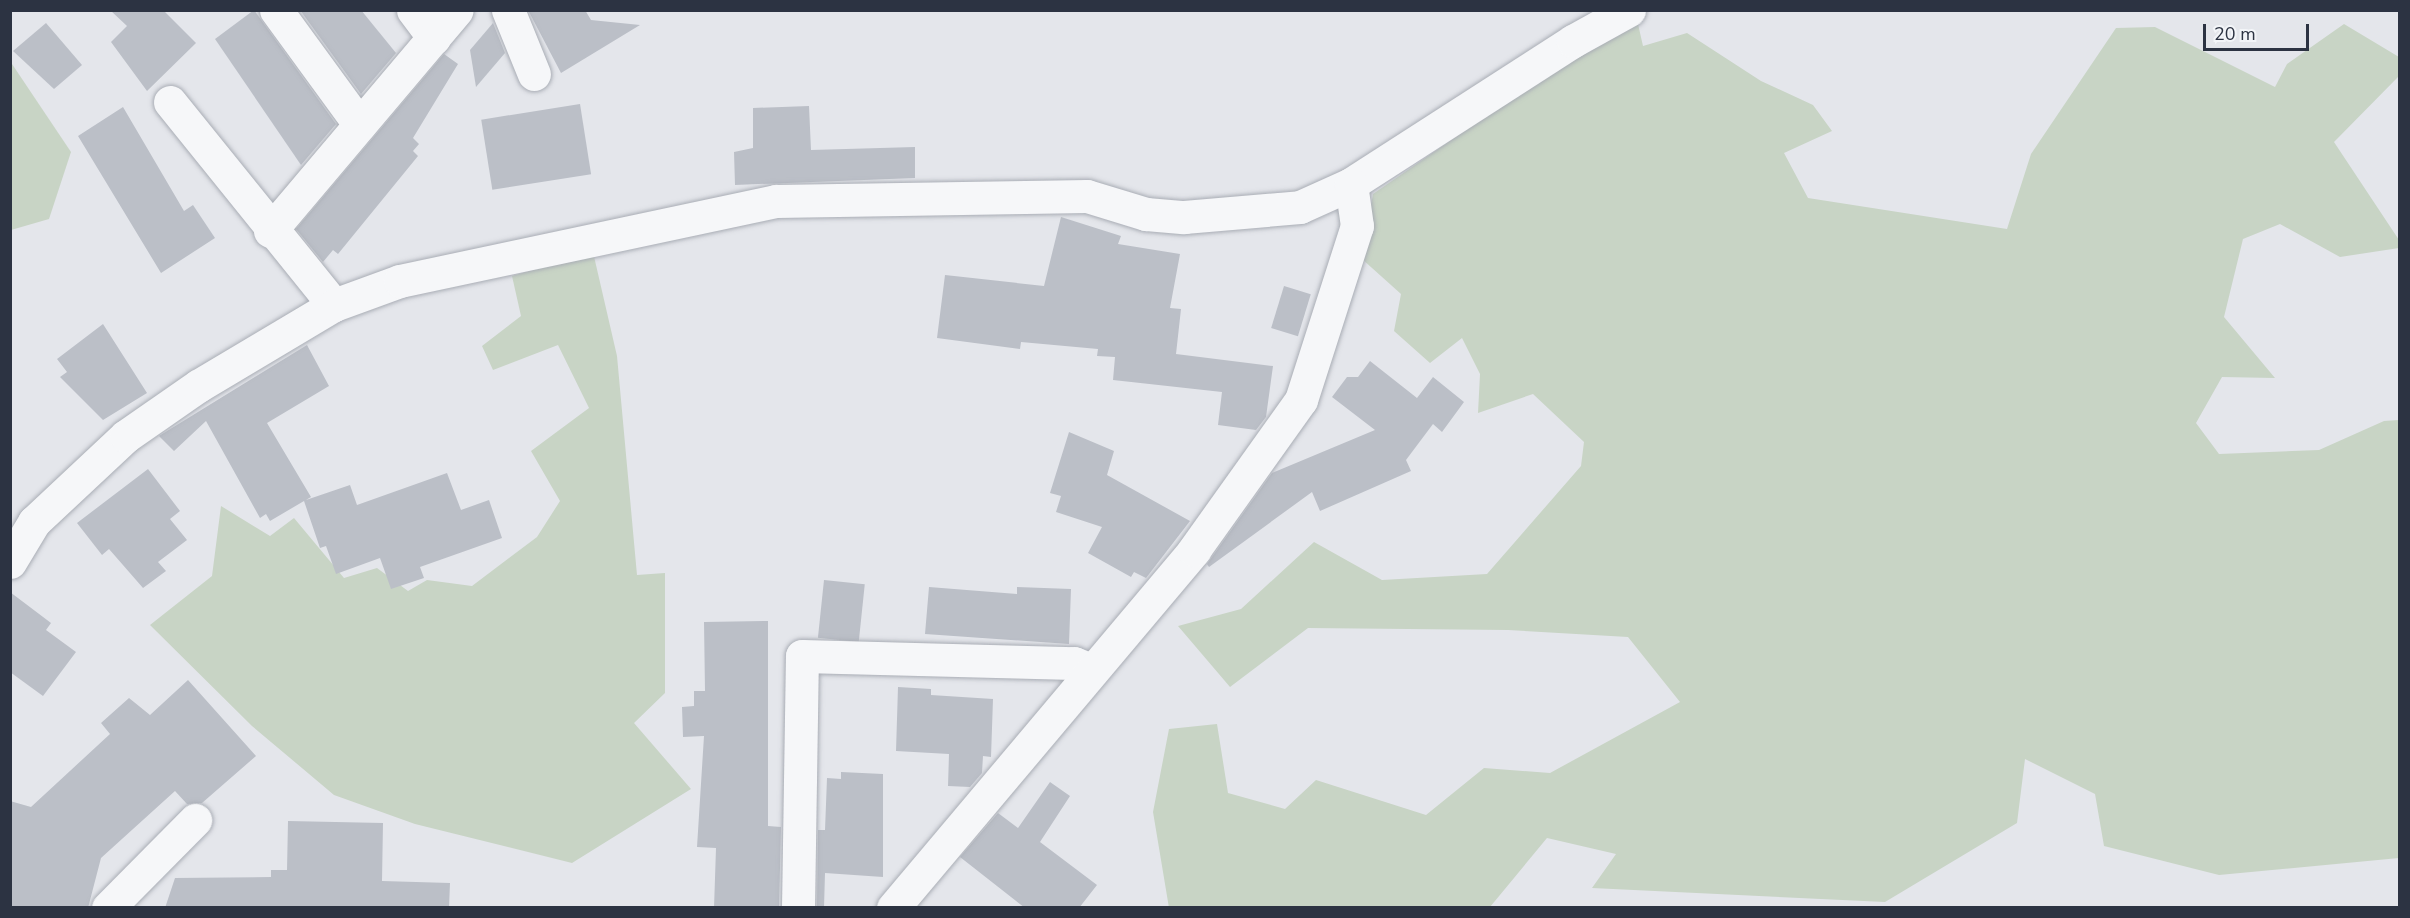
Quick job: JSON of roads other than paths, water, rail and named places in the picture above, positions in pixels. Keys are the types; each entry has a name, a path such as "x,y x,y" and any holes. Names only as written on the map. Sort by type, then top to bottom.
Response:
{"street":[{"path":"276,10 360,125"},
{"path":"413,10 434,38"},
{"path":"270,231 457,10"},
{"path":"508,10 534,74"},
{"path":"10,562 34,522 126,436 198,386 334,305 400,281 776,201 1087,196 1146,214 1184,217 1300,207 1351,184 1573,42 1629,10"},
{"path":"170,102 270,231 334,305"},
{"path":"893,908 1194,550 1301,400 1357,226 1351,184"},
{"path":"798,908 802,656 1074,663 1091,670"},
{"path":"108,908 195,820"}]}
